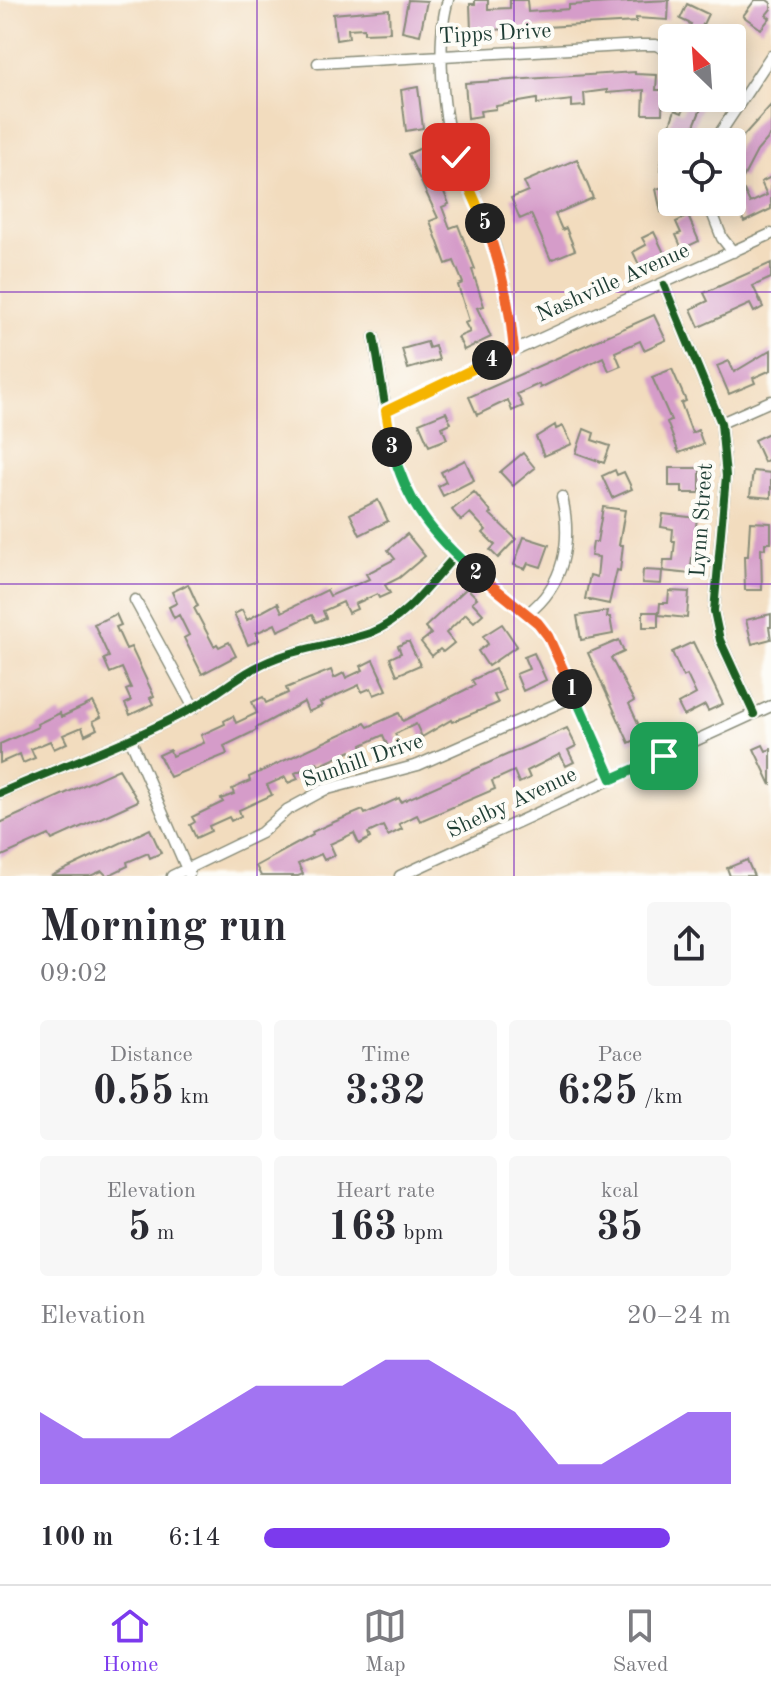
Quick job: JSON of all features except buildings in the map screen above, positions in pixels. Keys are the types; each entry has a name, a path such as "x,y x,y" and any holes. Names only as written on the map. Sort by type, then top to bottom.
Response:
{"street":[{"path":"448,0 443,18 441,57 448,132 494,247 510,310 514,350"},
{"name":"Tipps Drive","path":"318,63 658,46"},
{"path":"746,86 771,56"},
{"path":"713,216 722,238 733,252"},
{"name":"Nashville Avenue","path":"386,411 771,234"},
{"name":"Lynn Street","path":"664,285 721,423 726,476 714,611 720,640 754,714"},
{"path":"374,337 397,468 409,496 432,531 548,636 612,779"},
{"path":"721,423 771,401"},
{"path":"527,614 542,602 562,567 567,539 567,516 562,497"},
{"path":"0,793 194,708 254,668 284,655 371,632 387,624 456,555"},
{"path":"135,600 194,708"},
{"name":"Sunhill Drive","path":"172,876 189,873 261,833 287,810 324,790 418,765 575,696"},
{"name":"Shelby Avenue","path":"400,876 771,706"},
{"path":"130,738 189,873"}],"cycle path":[{"path":"664,285 721,423 726,476 714,611 720,640 754,714"},
{"path":"374,337 391,442 397,468 409,496 442,543 527,614 548,636 612,779"},
{"path":"0,793 168,721 267,662 383,627 417,599 456,555"}],"route":[{"path":"456,157 494,247 510,310 514,350 386,411 397,468 409,496 442,543 538,623 548,636 612,779 664,756"}]}
